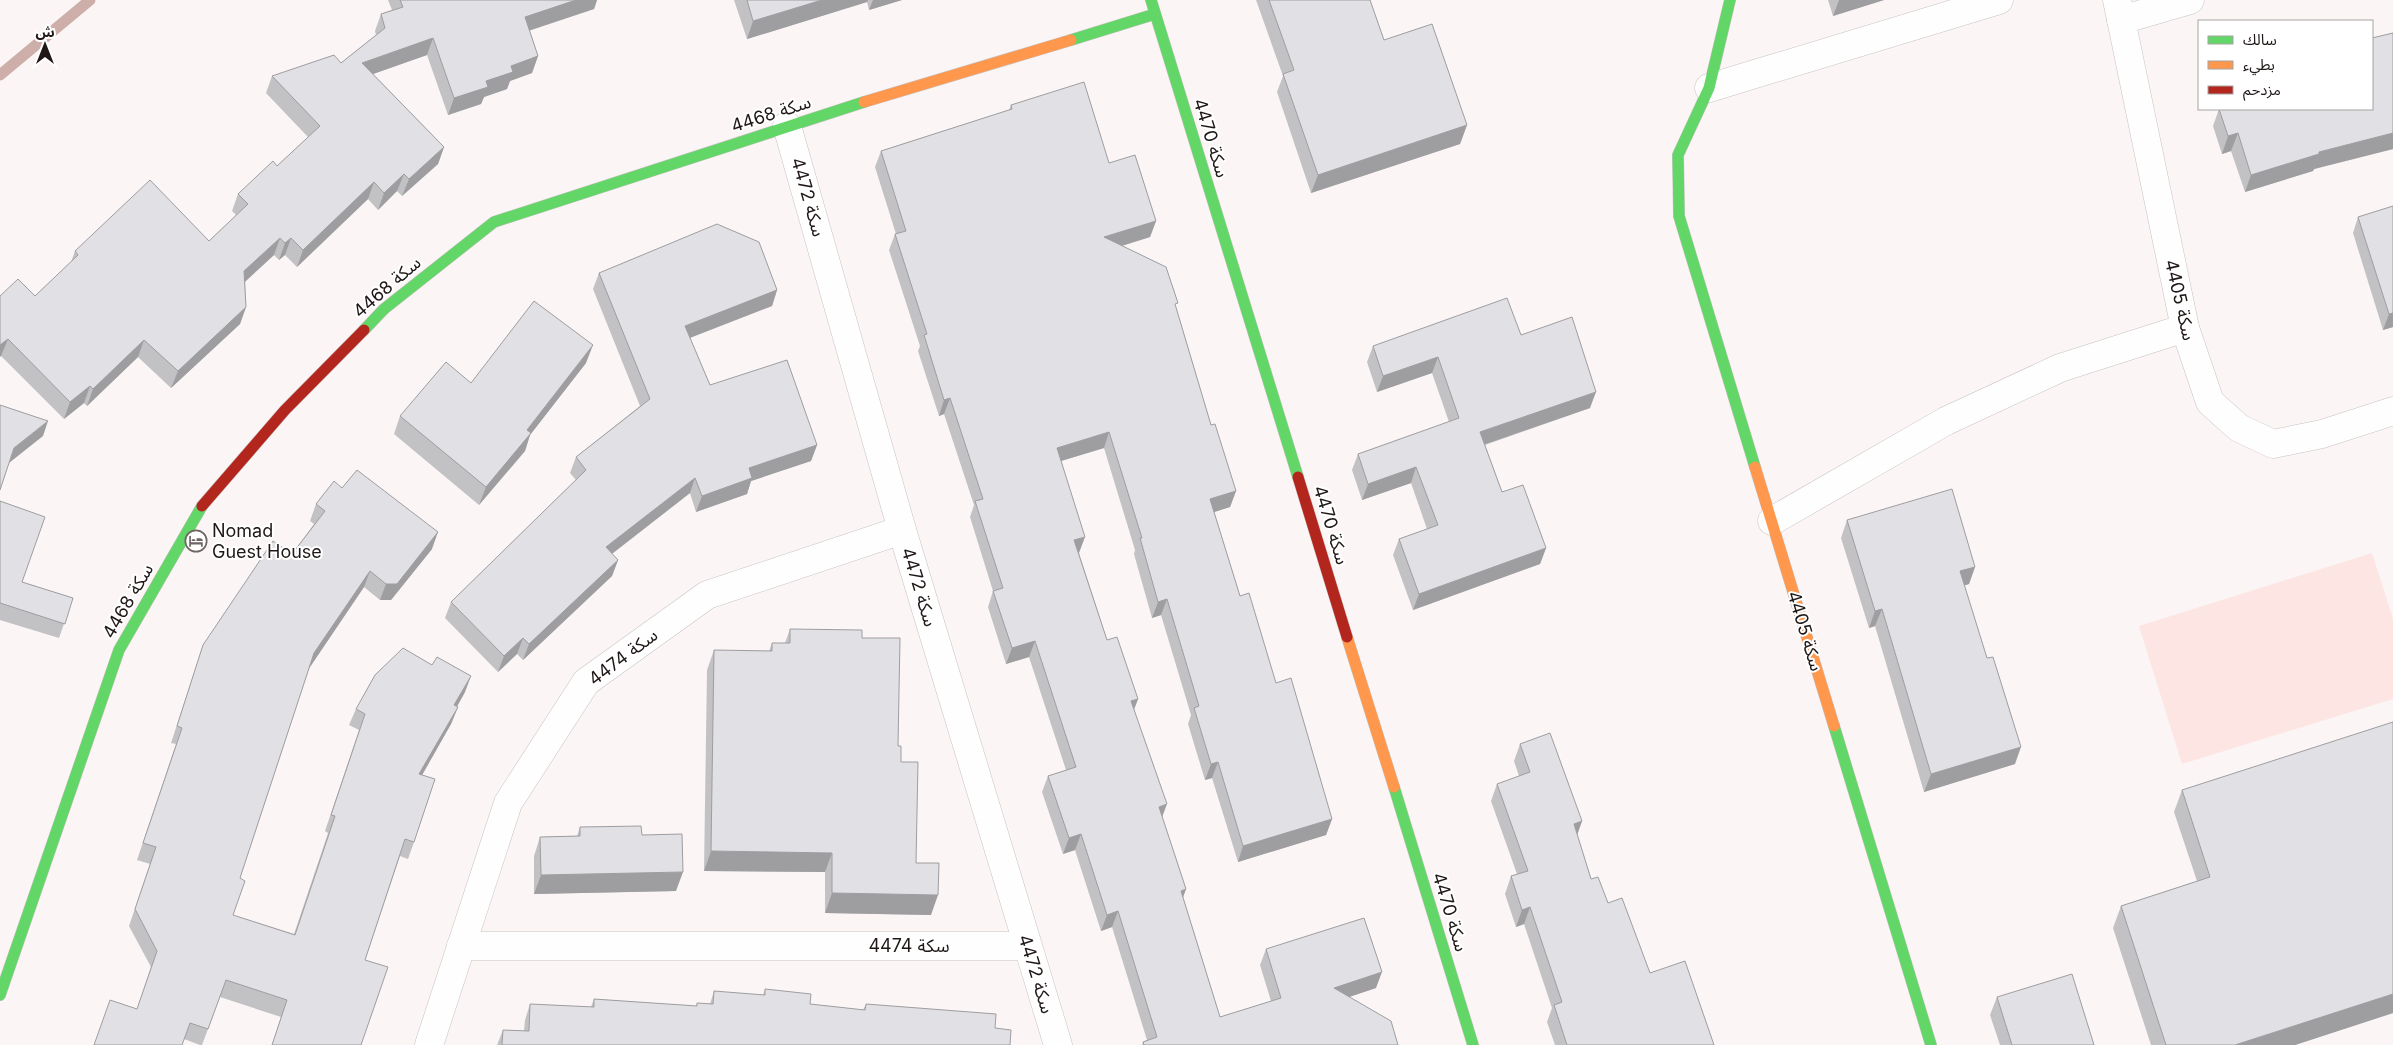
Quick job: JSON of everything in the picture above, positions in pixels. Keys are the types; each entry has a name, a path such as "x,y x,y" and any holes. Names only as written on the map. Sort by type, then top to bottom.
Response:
{"street":[{"name":"سكة 4470","path":"1151,0 1473,1045"},
{"name":"سكة 4405","path":"1730,0 1709,88 1678,155 1679,216 1931,1045"},
{"path":"1709,88 1999,0"},
{"path":"2119,10 2190,0"},
{"name":"سكة 4405","path":"2119,10 2185,328 2210,402 2239,428 2274,444 2322,434 2393,411"},
{"name":"سكة 4468","path":"0,995 119,650 204,503 285,410 384,309 494,222 788,126 1155,14"},
{"name":"سكة 4472","path":"788,126 902,530 1058,1045"},
{"path":"1772,521 1946,420 2060,368 2185,328"},
{"name":"سكة 4474","path":"429,1045 508,803 586,682 707,595 902,530"},
{"name":"سكة 4474","path":"461,946 1027,946"}],"shaded area":[{"path":"2372,553 2393,619 2393,699 2182,764 2139,626"}],"building":[{"path":"400,0 576,0 525,17 538,56 511,66 513,72 486,81 488,87 454,98 433,38 362,63 444,147 409,179 404,174 384,193 374,182 303,250 291,238 285,243 280,238 244,271 246,307 178,371 144,340 93,389 90,386 70,402 8,339 0,345 0,296 18,279 35,296 78,255 75,251 150,180 209,241 248,204 238,194 273,161 277,166 320,126 272,76 334,55 341,63 385,28 381,14 403,7"},
{"path":"747,0 822,0 753,21"},
{"path":"1269,0 1370,0 1384,40 1432,24 1467,125 1318,175 1283,74 1294,70"},
{"path":"2393,33 2393,133 2319,152 2319,154 2251,175 2238,133 2228,136 2219,110 2373,110 2373,38"},
{"path":"1084,82 1109,163 1135,155 1156,221 1104,237 1166,267 1178,303 1175,304 1211,425 1215,424 1236,491 1210,499 1240,596 1249,593 1276,683 1291,678 1332,819 1243,846 1218,762 1211,764 1194,708 1199,706 1167,599 1158,602 1140,538 1142,538 1109,432 1057,448 1085,537 1074,540 1107,640 1117,637 1138,699 1131,701 1167,804 1159,807 1186,889 1181,891 1220,1017 1281,998 1266,949 1364,918 1382,972 1334,988 1391,1021 1398,1045 1144,1045 1143,1042 1157,1037 1118,911 1107,915 1081,834 1069,838 1048,776 1076,767 1035,641 1012,648 993,591 1003,588 975,501 983,499 950,398 944,400 924,335 927,334 895,234 906,231 881,151 1012,109 1011,105"},
{"path":"2393,206 2393,313 2389,314 2358,217"},
{"path":"717,224 759,242 777,290 685,326 710,385 787,360 817,445 749,468 752,478 702,496 695,478 606,547 618,560 529,644 523,638 504,656 451,602 586,470 576,457 650,399 599,273"},
{"path":"1507,298 1521,335 1572,317 1596,392 1480,432 1502,492 1523,485 1546,548 1419,594 1399,539 1438,525 1416,467 1368,484 1358,454 1459,418 1438,357 1383,376 1373,346"},
{"path":"534,301 593,345 527,430 531,433 486,487 400,416 446,362 471,383"},
{"path":"0,405 48,421 14,448 0,490"},
{"path":"357,470 438,532 397,584 386,584 370,571 314,653 240,878 245,881 233,915 295,935 335,816 331,815 365,714 356,709 375,675 403,648 432,665 437,657 471,676 454,705 458,707 419,774 435,779 414,842 405,839 365,960 388,967 361,1045 272,1045 287,1000 226,980 208,1029 190,1023 182,1045 94,1045 110,1000 137,1009 157,951 135,909 156,847 143,843 182,728 177,726 203,645 273,541 292,554 325,511 316,504 334,481 342,488"},
{"path":"1952,489 1975,567 1960,571 1987,658 1993,657 2021,747 1931,774 1882,609 1875,611 1847,520"},
{"path":"0,501 45,517 22,582 73,598 65,624 0,603"},
{"path":"790,629 862,630 862,638 900,638 898,746 901,746 901,762 918,762 916,863 939,863 938,895 832,893 832,853 711,851 714,650 772,651 772,643 790,643"},
{"path":"2393,722 2393,994 2235,1045 2166,1045 2121,906 2210,877 2182,790"},
{"path":"1550,733 1582,821 1574,824 1591,879 1598,877 1608,903 1622,898 1650,973 1685,961 1714,1045 1567,1045 1554,1005 1562,1002 1530,907 1522,910 1511,876 1528,871 1497,784 1530,772 1520,744"},
{"path":"641,826 642,835 682,834 683,872 541,875 540,837 580,836 580,827"},
{"path":"2072,974 2094,1045 2012,1045 1997,997"},
{"path":"765,989 811,994 810,1004 865,1010 866,1004 996,1014 995,1028 1011,1030 1010,1045 502,1045 503,1030 529,1031 530,1004 594,1007 594,999 697,1006 697,1003 713,1004 714,991 765,995"}],"waterway":[{"path":"0,75 90,0"}],"traffic: fast":[{"path":"1151,0 1298,477"},
{"path":"1730,0 1709,88 1678,155 1679,216 1755,467"},
{"path":"1071,40 1155,14"},
{"path":"364,330 384,309 494,222 864,102"},
{"path":"0,995 119,650 202,506"},
{"path":"1834,726 1931,1045"},
{"path":"1394,787 1473,1045"}],"traffic: slow":[{"path":"864,102 1071,40"},
{"path":"1755,467 1834,726"},
{"path":"1347,637 1394,787"}],"traffic: jam":[{"path":"202,506 285,410 364,330"},
{"path":"1298,477 1347,637"}],"place":[{"name":"Nomad Guest House","path":"196,541"}]}
